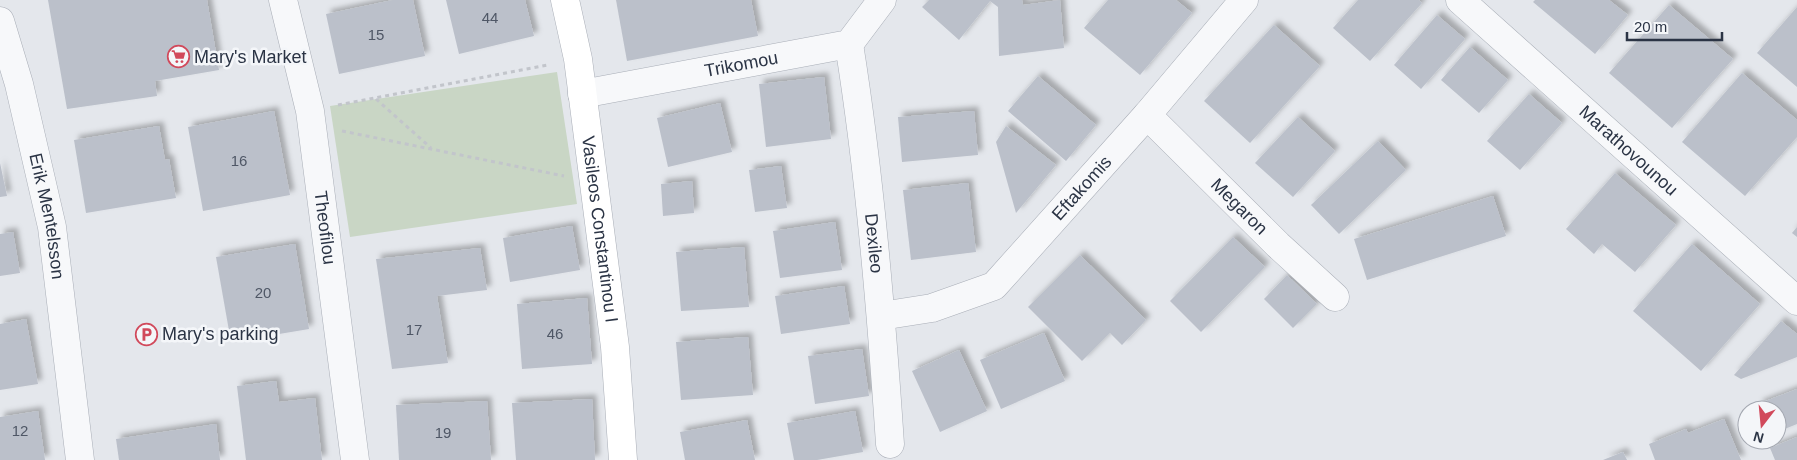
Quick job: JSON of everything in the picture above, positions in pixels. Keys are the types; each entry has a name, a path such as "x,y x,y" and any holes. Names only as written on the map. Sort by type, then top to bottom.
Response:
{"main road":[{"name":"Vasileos Constantinou I","path":"565,0 578,59 615,346 623,460"}],"street":[{"name":"Theofilou","path":"283,0 310,111 355,460"},
{"path":"849,44 882,0"},
{"name":"Eftakomis","path":"881,316 932,308 994,286 1147,115 1244,0"},
{"name":"Marathovounou","path":"1460,0 1797,301"},
{"name":"Erik Mentelsson","path":"0,21 19,84 52,227 80,460"},
{"name":"Trikomou","path":"582,94 849,44"},
{"name":"Dexileo","path":"849,44 864,154 881,316 890,444"},
{"name":"Megaron","path":"1147,115 1278,245 1335,296"}],"path":[{"path":"310,111 578,59"},
{"path":"376,98 431,149"},
{"path":"337,130 566,176"}],"green space":[{"path":"557,72 577,204 350,237 330,106"}],"building":[{"name":"Mary's Market","path":"48,0 207,0 219,70 155,81 157,96 67,109"},
{"path":"393,0 413,0 425,56 339,74 326,14"},
{"path":"446,0 525,0 534,36 459,54"},
{"path":"616,0 751,0 758,36 627,61"},
{"path":"929,0 1022,0 1023,5 1060,0 1064,48 999,56 998,7 990,1 959,40 922,7"},
{"path":"1108,0 1176,0 1192,13 1140,75 1084,28"},
{"path":"1358,0 1419,0 1422,3 1370,61 1333,28"},
{"path":"1535,0 1609,0 1628,15 1595,54 1533,2"},
{"path":"1669,5 1733,59 1672,128 1609,73"},
{"path":"1797,7 1797,87 1757,53"},
{"path":"1437,15 1465,39 1421,89 1394,65"},
{"path":"1274,25 1320,66 1250,143 1204,101"},
{"path":"1470,47 1508,80 1479,113 1441,80"},
{"path":"1742,73 1797,120 1797,137 1745,196 1682,142"},
{"path":"1038,76 1096,125 1066,161 1008,111"},
{"path":"824,77 831,139 766,147 759,84"},
{"path":"1529,94 1562,123 1520,170 1487,141"},
{"path":"720,103 732,152 668,167 657,118"},
{"path":"274,111 290,195 203,211 188,127"},
{"path":"974,111 978,155 902,162 898,117"},
{"path":"1298,117 1335,151 1293,197 1255,163"},
{"path":"159,126 165,160 169,159 176,198 86,213 74,140"},
{"path":"1006,126 1056,165 1016,213 996,142"},
{"path":"1378,141 1406,170 1339,234 1311,205"},
{"path":"0,163 7,196 0,197"},
{"path":"781,166 787,208 755,212 749,170"},
{"path":"1615,173 1676,225 1635,272 1602,244 1594,254 1566,229"},
{"path":"692,181 694,213 663,216 661,184"},
{"path":"968,183 976,252 911,260 903,190"},
{"path":"1493,196 1506,236 1367,280 1354,239"},
{"path":"835,222 842,270 780,278 773,231"},
{"path":"572,226 580,270 510,282 503,238"},
{"path":"1797,227 1797,237 1792,233"},
{"path":"13,232 20,273 0,276 0,234"},
{"path":"1233,237 1265,267 1201,332 1170,301"},
{"path":"295,244 309,329 231,342 216,257"},
{"path":"1692,244 1760,304 1701,371 1633,311"},
{"path":"744,247 749,307 681,311 676,252"},
{"path":"480,248 487,290 437,296 448,363 392,369 376,259"},
{"path":"1080,255 1146,320 1122,345 1110,333 1082,361 1028,307"},
{"path":"1287,275 1317,304 1293,328 1264,299"},
{"path":"844,286 850,324 781,334 775,296"},
{"path":"587,298 592,364 522,369 517,304"},
{"path":"26,319 38,384 0,390 0,324"},
{"path":"1781,321 1797,334 1797,357 1741,379 1734,375"},
{"path":"1044,333 1065,381 1001,409 980,360"},
{"path":"748,337 753,395 681,400 676,342"},
{"path":"862,349 869,396 815,404 808,356"},
{"path":"959,350 987,411 940,432 912,371"},
{"path":"276,381 279,402 315,398 322,460 246,460 237,386"},
{"path":"1797,389 1797,424 1787,428 1787,400 1768,400"},
{"path":"592,399 595,460 516,460 512,403"},
{"path":"487,401 491,460 399,460 396,405"},
{"path":"38,411 45,460 0,460 0,417"},
{"path":"855,411 863,452 817,460 794,460 787,423"},
{"path":"1724,419 1741,460 1655,460 1649,444 1686,429 1688,433"},
{"path":"747,420 755,460 685,460 680,432"},
{"path":"216,424 220,460 119,460 116,439"},
{"path":"1797,437 1797,460 1775,460 1771,450 1787,450 1787,441"},
{"path":"1623,452 1627,460 1603,460"}],"place":[{"name":"Mary's Market","path":"178,57"},
{"name":"Mary's parking","path":"146,334"}]}
